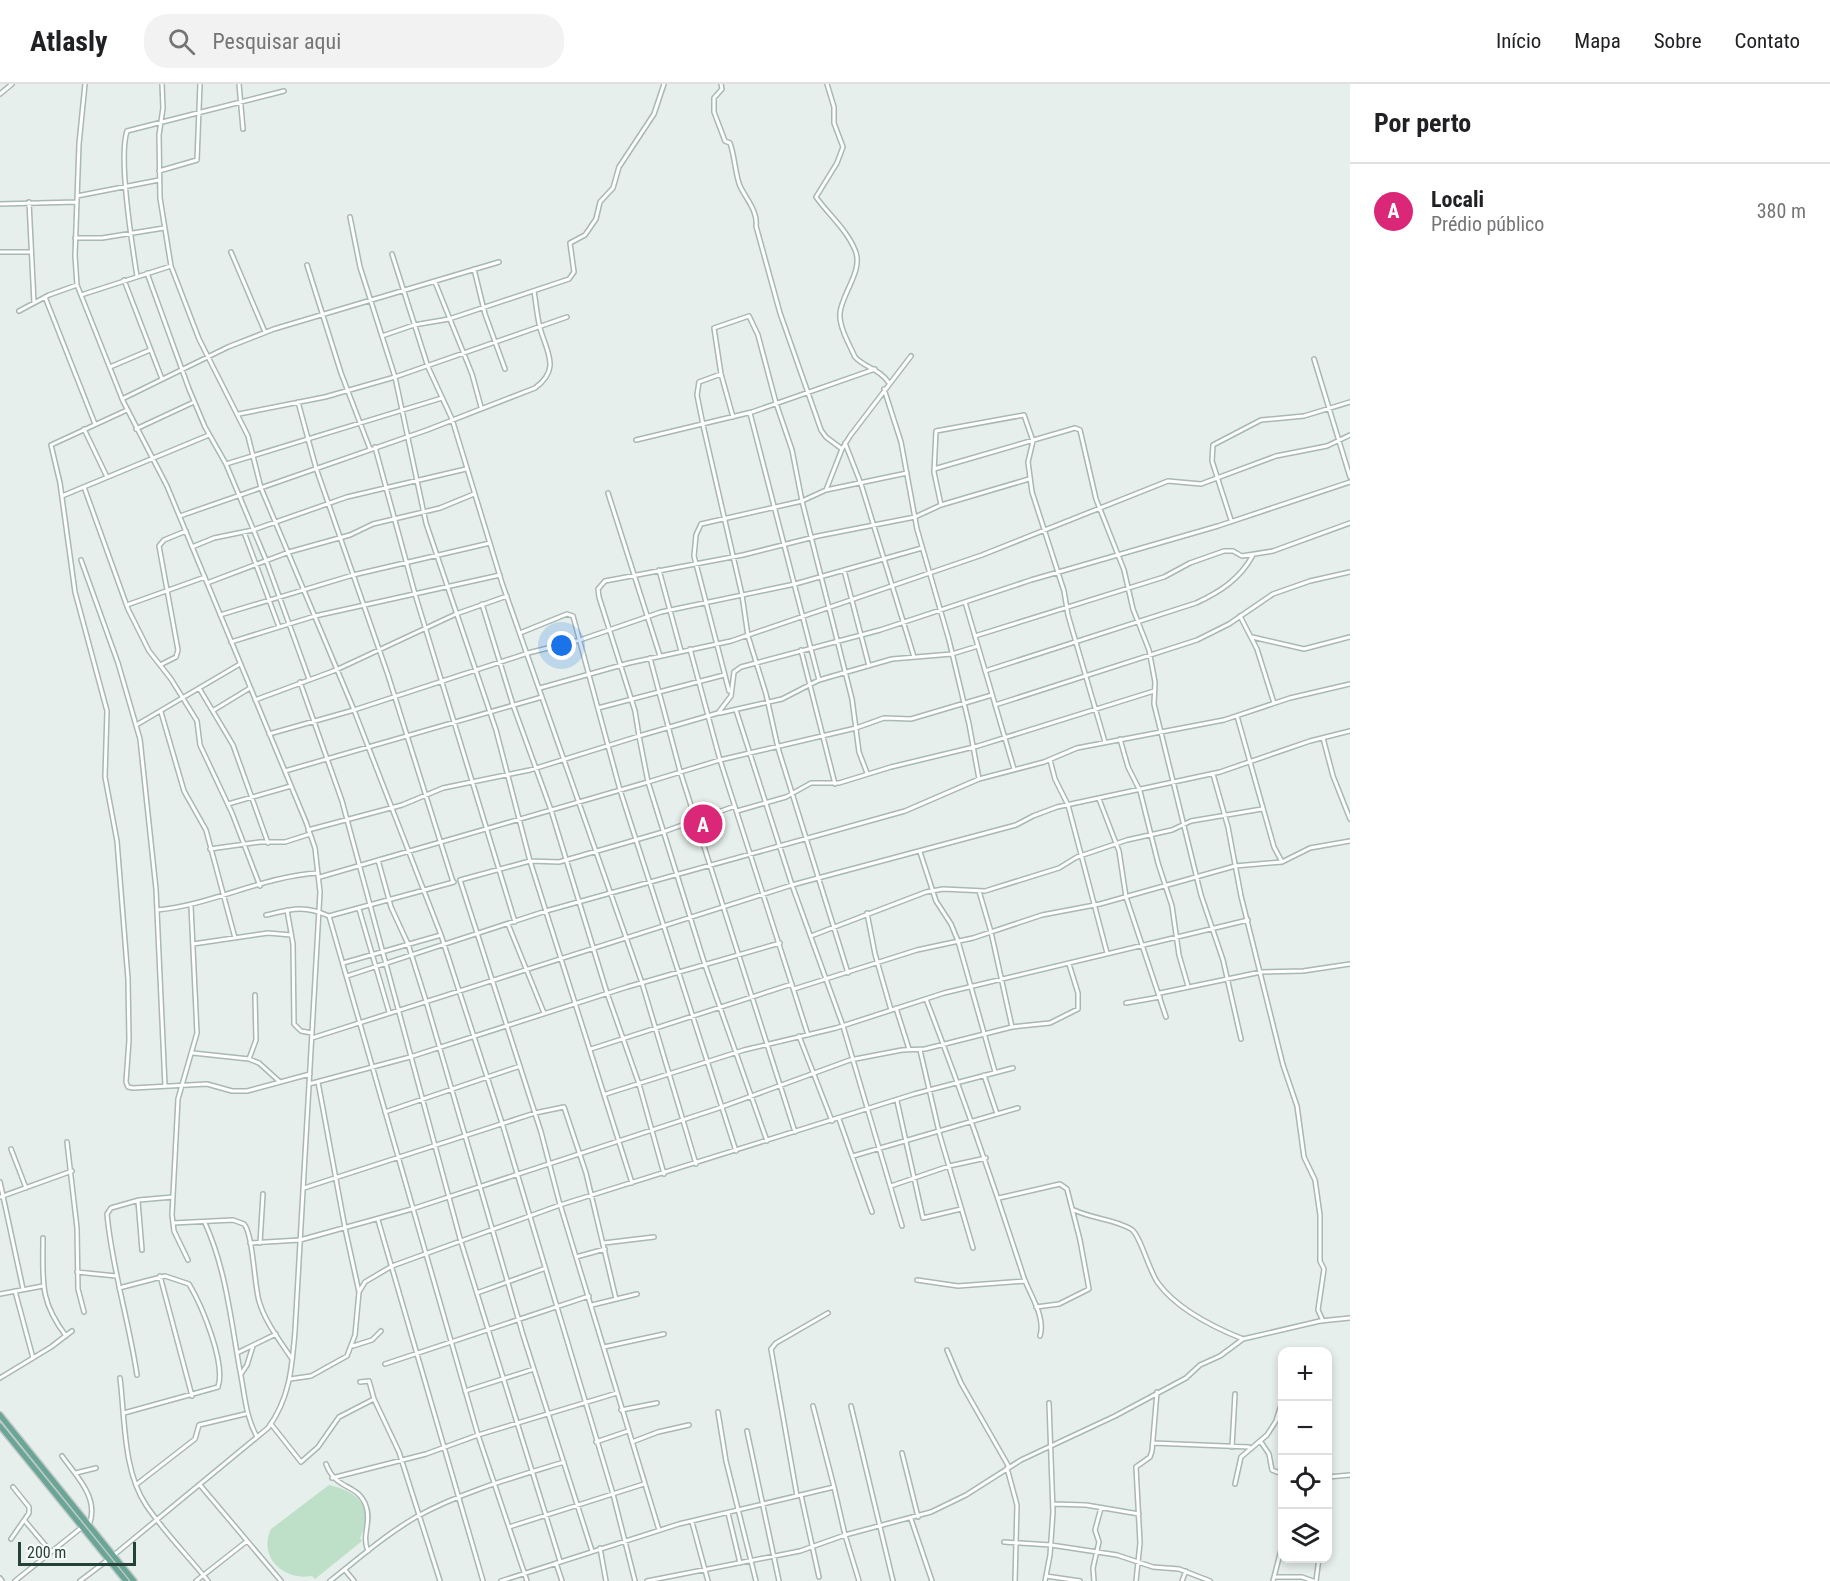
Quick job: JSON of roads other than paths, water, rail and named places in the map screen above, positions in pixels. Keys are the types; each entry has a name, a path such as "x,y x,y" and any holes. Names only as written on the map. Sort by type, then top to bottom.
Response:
{"main road":[{"path":"0,1415 82,1527 134,1581"},
{"path":"0,1426 89,1525 126,1581"}],"street":[{"path":"0,94 12,84"},
{"path":"80,1581 159,1520 271,1425 280,1413 293,1360 319,912 319,875 309,832 180,516 122,399 77,285 75,238 85,84"},
{"path":"162,84 159,180 171,266 208,357 239,414 253,454 261,488 354,710 441,935 502,1123 584,1404 613,1494 635,1581"},
{"path":"159,171 197,160 200,84"},
{"path":"239,84 243,129"},
{"path":"382,336 414,325 448,319 569,279 574,272 570,243 585,235 596,219 600,202 613,188 619,167 654,114 664,84"},
{"path":"721,84 722,89 714,98 714,112 725,141 730,143 736,161 739,184 757,218 756,226 780,313 821,430 826,437 842,449"},
{"path":"826,84 834,107 834,123 843,147 837,163 816,197 855,249 855,271 842,301 840,320 855,357 876,369 889,383"},
{"path":"137,276 130,234 127,131 284,91"},
{"path":"77,196 159,180"},
{"path":"29,202 34,303"},
{"path":"0,204 77,202"},
{"path":"350,217 357,256 395,377 423,512 435,554 508,775 530,861 606,1094 632,1183"},
{"path":"75,238 130,234 164,228"},
{"path":"0,252 30,252"},
{"path":"231,252 265,332"},
{"path":"393,254 428,367 452,419 507,596 594,851 642,983 696,1164"},
{"path":"122,399 265,332 499,262"},
{"path":"307,265 370,449"},
{"path":"81,295 171,266"},
{"path":"474,269 484,308 505,369"},
{"path":"147,273 194,402 209,435 226,464 266,560 291,623 309,679"},
{"path":"124,280 162,380"},
{"path":"435,282 472,374 481,407"},
{"path":"19,311 45,297 77,285"},
{"path":"180,516 408,436 535,387 548,376 550,357 540,327 534,291"},
{"path":"45,297 95,424"},
{"path":"733,417 721,374 714,328 749,316 758,335 776,404 792,450 802,501 830,608 859,752 867,773"},
{"path":"239,414 279,404 298,402 395,377 567,317"},
{"path":"109,367 150,350"},
{"path":"826,490 845,443 911,356"},
{"path":"1314,359 1350,477"},
{"path":"636,441 750,413 876,369"},
{"path":"721,374 699,382 697,395 703,425 742,595 748,636 768,703 778,748 848,973"},
{"path":"884,389 901,442 922,548 952,654 974,747 979,780"},
{"path":"226,464 360,421 442,398"},
{"path":"136,429 194,402"},
{"path":"298,402 327,503 395,696 453,882"},
{"path":"1231,520 1217,477 1211,449 1223,438 1262,420 1304,416 1329,406 1350,402"},
{"path":"127,410 51,445 62,496 75,592 107,711 105,777 117,841 128,979 129,1040 126,1082 128,1087 133,1088 207,1084 239,1091 310,1074"},
{"path":"750,413 819,680"},
{"path":"940,505 934,469 934,436 941,430 1020,414 1026,418 1033,441 1028,462 1029,479 1106,742"},
{"path":"934,469 1078,428 1101,509 1150,655 1155,682 1154,704 1196,876 1241,1039"},
{"path":"84,429 107,477"},
{"path":"62,496 151,457 209,435"},
{"path":"540,688 622,664 748,636 891,588 1101,509 1168,481 1178,480 1195,485 1276,456 1320,448 1350,435"},
{"path":"845,443 861,484 914,657"},
{"path":"375,447 425,628 515,922"},
{"path":"192,547 214,537 253,530 327,503 466,469"},
{"path":"730,696 696,564 694,553 698,529 707,521 802,501 826,490 907,473"},
{"path":"767,1141 676,876 648,782 632,699 599,597 600,584 659,570 733,557 811,537 915,517 940,505 1029,479"},
{"path":"718,713 730,696 734,672 756,663 903,622 1117,553 1350,482"},
{"path":"84,488 127,605 149,651 198,724 200,744 228,804 260,886"},
{"path":"608,493 660,656"},
{"path":"207,583 256,563 339,538 363,527 423,512 474,494"},
{"path":"975,636 1164,577 1191,563 1224,551 1233,551 1242,556 1273,551 1350,523"},
{"path":"160,665 178,654 159,546 164,540 186,531"},
{"path":"244,532 279,627"},
{"path":"220,615 353,574 490,543"},
{"path":"269,734 354,710 442,680 528,653 580,640 670,610 795,584 922,548"},
{"path":"985,671 1196,603 1219,592 1238,576 1253,555"},
{"path":"81,560 138,724 157,910 165,1086"},
{"path":"659,570 681,651"},
{"path":"844,570 869,666"},
{"path":"995,705 1197,640 1273,594 1311,581 1350,572"},
{"path":"231,642 315,616 500,574"},
{"path":"127,605 205,578"},
{"path":"255,700 336,670 456,614 507,596"},
{"path":"965,602 1014,769"},
{"path":"482,604 513,705 537,768 581,902 607,993 639,1084 664,1174"},
{"path":"520,633 570,614 573,616 607,746 635,840 709,1062 736,1151"},
{"path":"1240,616 1252,637 1274,703"},
{"path":"1252,637 1304,648 1350,637"},
{"path":"210,849 243,844 285,842 309,832 428,796 443,788 537,768 718,713 768,703 819,680 892,659 952,654 978,646"},
{"path":"690,649 720,760 808,1035"},
{"path":"801,650 835,784"},
{"path":"650,658 680,771 795,1132"},
{"path":"138,724 240,664"},
{"path":"597,708 724,675"},
{"path":"300,682 327,757 346,821 461,1242 560,1561"},
{"path":"347,976 546,911 904,811 979,780 1050,760 1077,748 1237,716 1274,703 1350,684"},
{"path":"199,688 214,710 232,745 267,843"},
{"path":"214,710 250,688"},
{"path":"737,812 793,794 811,783 835,784 867,773 1004,739 1154,691"},
{"path":"157,910 190,906 288,876 319,875 358,866 720,760 824,737 884,718 911,719 992,694"},
{"path":"285,771 327,757 368,748 542,697"},
{"path":"736,710 792,885 843,1026 870,1110 902,1226"},
{"path":"160,712 184,791 203,822 234,938"},
{"path":"1237,716 1248,762 1274,848 1282,862"},
{"path":"312,1038 792,885 920,852 975,834 1016,825 1044,811 1213,774 1350,731"},
{"path":"1323,738 1333,777 1350,819"},
{"path":"1120,739 1124,757 1140,791 1166,885 1188,986"},
{"path":"1050,760 1055,778 1068,805 1107,953"},
{"path":"1213,774 1225,814 1235,866 1283,1065 1297,1106 1304,1157 1315,1180 1320,1215 1320,1261 1323,1266 1318,1310 1323,1321"},
{"path":"228,804 291,786"},
{"path":"1098,799 1117,844 1126,897 1166,1017"},
{"path":"266,915 286,910 311,909 329,916 530,861 567,859 663,832 735,806"},
{"path":"811,936 867,912 932,890 979,891 1059,868 1080,856 1191,822 1262,808"},
{"path":"591,1049 752,998 793,986 825,980 917,950 991,932 1042,915 1095,905 1235,866 1282,862 1310,848 1350,841"},
{"path":"920,852 932,890 958,941 995,1072"},
{"path":"378,860 389,900 408,944 426,1001 534,1369 592,1551"},
{"path":"460,880 535,1113 560,1205 659,1530"},
{"path":"979,891 991,932 1012,1027"},
{"path":"188,1260 173,1223 173,1197 177,1108 181,1087 193,1053 198,1022 190,906"},
{"path":"359,909 389,1012"},
{"path":"286,910 291,935 294,1024 302,1031 312,1033"},
{"path":"867,912 891,1010"},
{"path":"329,916 450,1341 478,1435 527,1581"},
{"path":"606,1094 736,1053 843,1026 970,987 1248,920"},
{"path":"508,924 528,968 544,1014"},
{"path":"193,944 268,933 291,935"},
{"path":"343,963 441,935"},
{"path":"309,1084 410,1057 607,993 780,943"},
{"path":"250,1244 300,1240 412,1209 480,1184 722,1107 853,1060 909,1049 920,1050 1012,1027 1050,1023 1077,1012 1080,1005 1069,964"},
{"path":"1126,1003 1226,978 1261,972 1303,971 1350,964"},
{"path":"249,1059 256,1040 255,995"},
{"path":"926,999 986,1158 1025,1281 1042,1323 1040,1335"},
{"path":"896,1008 909,1049"},
{"path":"799,1036 832,1120"},
{"path":"920,1050 939,1130 973,1248"},
{"path":"193,1053 249,1059 259,1063 280,1082"},
{"path":"385,1112 519,1066"},
{"path":"359,1292 365,1282 392,1266 494,1231 560,1205 929,1090 1013,1068"},
{"path":"984,1074 997,1114"},
{"path":"290,1379 310,1376 338,1363 347,1356 353,1346 359,1292 318,1082"},
{"path":"897,1101 923,1218 961,1209"},
{"path":"303,1188 337,1179 502,1123 564,1107 579,1153 616,1299"},
{"path":"853,1156 1018,1108"},
{"path":"839,1119 872,1212"},
{"path":"68,1142 78,1228 77,1272 84,1312"},
{"path":"11,1149 26,1188"},
{"path":"891,1186 949,1166 986,1158"},
{"path":"2,1197 44,1179 72,1171"},
{"path":"0,1182 23,1289"},
{"path":"999,1198 1064,1185 1074,1210 1089,1289 1059,1304 1036,1308"},
{"path":"260,1243 262,1194"},
{"path":"137,1375 128,1320 116,1276 108,1210 138,1200 173,1197"},
{"path":"138,1200 142,1250"},
{"path":"1074,1210 1103,1220 1116,1221 1131,1229 1158,1284 1180,1306 1243,1339"},
{"path":"378,1219 442,1448 483,1581"},
{"path":"173,1223 240,1221 248,1228 253,1277 259,1301 293,1360"},
{"path":"205,1222 218,1253 233,1320 232,1336 241,1374 246,1413 257,1437"},
{"path":"603,1244 654,1237"},
{"path":"43,1238 47,1308 66,1336"},
{"path":"576,1257 605,1249"},
{"path":"477,1293 544,1269"},
{"path":"77,1272 116,1276"},
{"path":"119,1288 160,1276 178,1278 189,1284 213,1341 219,1385 192,1397 124,1413"},
{"path":"160,1276 192,1397"},
{"path":"917,1280 958,1286 1025,1281"},
{"path":"0,1294 44,1286"},
{"path":"15,1291 33,1358"},
{"path":"592,1305 637,1294"},
{"path":"385,1364 589,1296"},
{"path":"819,1577 799,1496 771,1349 776,1342 828,1313"},
{"path":"647,1581 773,1557 845,1535 918,1517 966,1495 1008,1467 1115,1416 1186,1377 1200,1365 1226,1353 1243,1339 1323,1321 1350,1318"},
{"path":"0,1377 72,1331"},
{"path":"353,1346 372,1340 381,1331"},
{"path":"237,1353 276,1334"},
{"path":"604,1347 664,1334"},
{"path":"241,1374 247,1365 253,1346"},
{"path":"947,1350 961,1383 1008,1467 1017,1506 1015,1581"},
{"path":"465,1391 534,1369"},
{"path":"120,1378 128,1447 137,1484 146,1505 208,1581"},
{"path":"360,1382 369,1381 401,1461 440,1581"},
{"path":"1136,1581 1139,1514 1136,1467 1150,1457 1157,1392"},
{"path":"332,1478 401,1461 478,1435 617,1394"},
{"path":"1232,1447 1235,1394"},
{"path":"271,1425 301,1461 318,1447 339,1417 374,1398"},
{"path":"621,1410 657,1403"},
{"path":"1045,1581 1051,1545 1053,1504 1049,1403"},
{"path":"813,1406 845,1535 859,1581"},
{"path":"850,1406 893,1581"},
{"path":"718,1412 726,1461 756,1581"},
{"path":"137,1484 195,1439 199,1425 246,1413"},
{"path":"1235,1484 1241,1457 1261,1442 1278,1415"},
{"path":"632,1442 658,1432 689,1425"},
{"path":"596,1442 628,1431"},
{"path":"747,1431 779,1581"},
{"path":"1261,1442 1269,1454 1272,1470 1278,1472"},
{"path":"1153,1443 1251,1448"},
{"path":"902,1453 918,1517"},
{"path":"62,1456 84,1486 92,1507 89,1525"},
{"path":"330,1581 418,1516 495,1485 564,1462"},
{"path":"326,1464 332,1478 353,1490 365,1503 368,1518 364,1541 368,1551"},
{"path":"76,1473 96,1468"},
{"path":"1332,1477 1350,1475"},
{"path":"509,1527 644,1484"},
{"path":"200,1485 281,1581"},
{"path":"11,1539 28,1516 29,1507 13,1487"},
{"path":"501,1581 659,1530 834,1487"},
{"path":"1053,1504 1086,1505 1139,1514"},
{"path":"1094,1581 1095,1553 1099,1542 1095,1530 1101,1508"},
{"path":"728,1513 740,1563"},
{"path":"911,1519 932,1581"},
{"path":"25,1521 51,1552"},
{"path":"692,1521 708,1581"},
{"path":"15,1581 82,1527"},
{"path":"196,1581 247,1541"},
{"path":"1004,1542 1051,1545 1117,1555 1138,1562 1186,1571 1210,1581"},
{"path":"600,1548 606,1581"},
{"path":"555,1562 562,1581"},
{"path":"1278,1562 1274,1579 1302,1577 1314,1581 1318,1563"},
{"path":"345,1570 354,1581"},
{"path":"1182,1581 1186,1571"},
{"path":"670,1575 672,1581"},
{"path":"1046,1575 1080,1581"}],"place":[{"name":"Locali","path":"703,824"}]}
